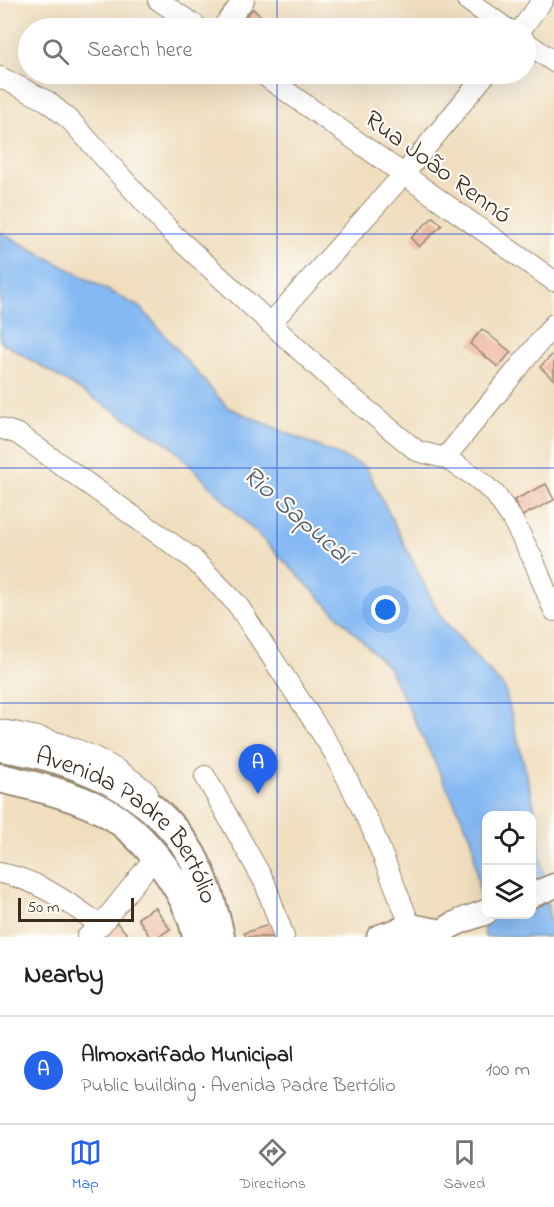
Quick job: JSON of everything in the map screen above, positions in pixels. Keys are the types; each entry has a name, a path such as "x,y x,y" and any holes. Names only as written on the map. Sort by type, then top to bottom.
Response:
{"highway":[{"name":"Avenida Padre Bertólio","path":"0,747 61,761 97,774 127,789 150,806 190,853 206,888 220,937"},
{"path":"0,778 68,795 104,811 156,856 178,889 197,937"}],"main road":[{"path":"536,893 554,886"},
{"path":"379,937 413,931 447,930 482,914"}],"street":[{"path":"158,0 184,18"},
{"path":"230,18 244,0"},
{"path":"467,0 492,18"},
{"path":"530,18 543,0"},
{"path":"536,50 554,62"},
{"path":"0,77 47,101 70,120 172,233 343,390 417,451 445,458 474,476 495,494 511,517 533,559 554,611"},
{"name":"Rua João Rennó","path":"276,84 554,281"},
{"path":"270,324 404,174 478,84"},
{"path":"445,458 554,324"},
{"path":"0,428 18,435 192,558 237,604 335,754 372,829 413,931"},
{"path":"0,730 26,733 87,753 126,774 150,794 171,830"},
{"path":"205,776 265,883 284,937"},
{"path":"0,873 20,877 48,889 94,931 156,856"}],"water":[{"name":"Rio Sapucaí","path":"0,232 141,308 227,407 366,467 440,616 505,689 535,811 482,811 482,914 472,839 389,668 170,445 0,341"},
{"path":"536,820 552,937 485,937 483,919 536,919"}],"building":[{"path":"253,9 263,18 244,18"},
{"path":"433,217 442,225 419,247 411,238"},
{"path":"482,329 511,352 498,367 470,344"},
{"path":"554,353 554,380 540,367"},
{"path":"546,484 554,500 522,516 514,500"},
{"path":"155,907 170,929 158,937 150,937 138,918"},
{"path":"116,922 130,937 105,937 103,934"},
{"path":"272,924 276,937 246,937 244,933"}],"place":[{"name":"Almoxarifado Municipal","path":"258,794"}]}
